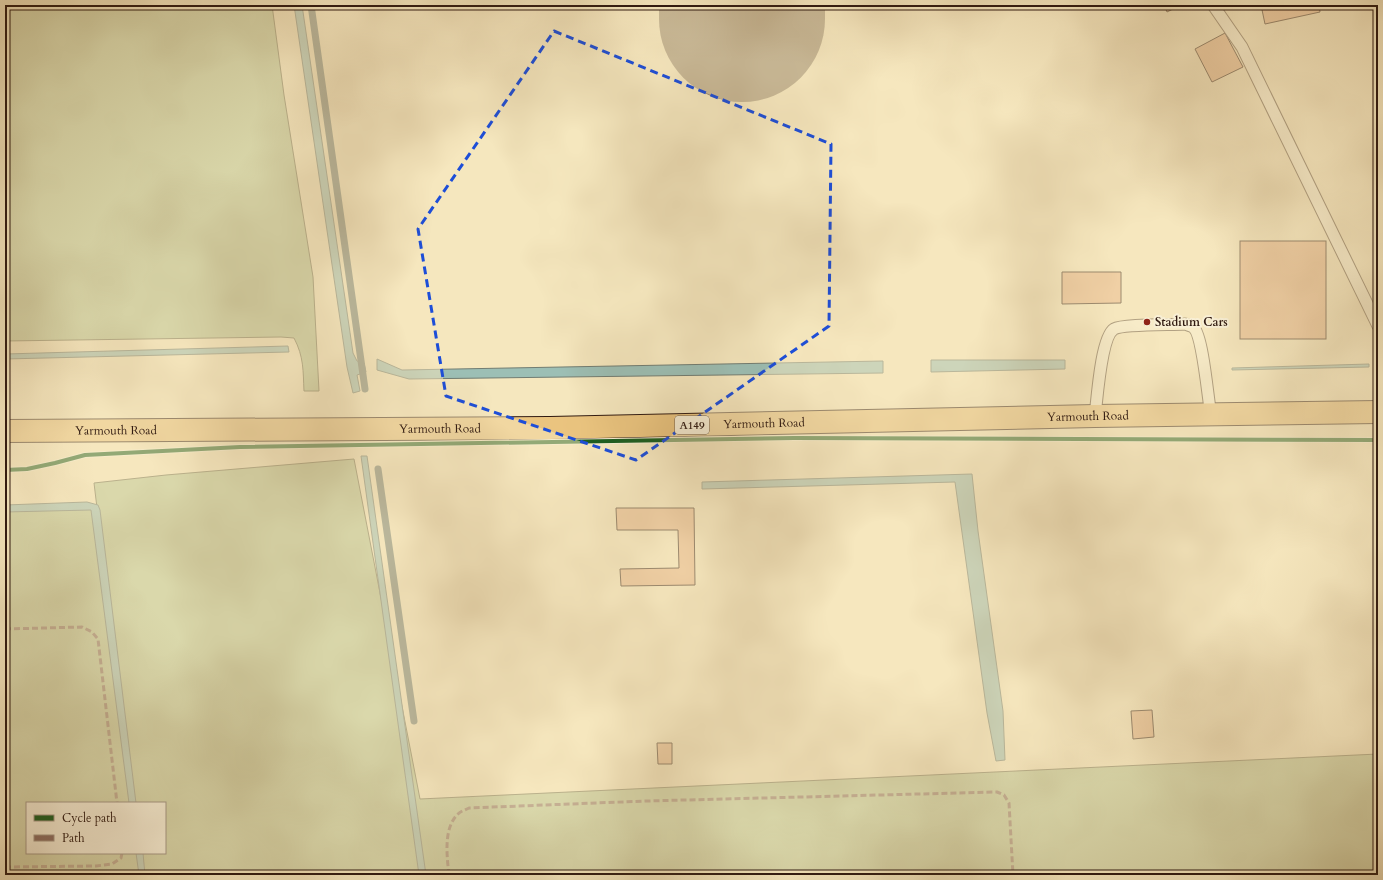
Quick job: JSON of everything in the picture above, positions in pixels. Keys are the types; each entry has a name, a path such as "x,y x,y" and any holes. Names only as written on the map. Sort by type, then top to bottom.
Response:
{"main road":[{"name":"Yarmouth Road","path":"5,431 550,428 1095,416 1378,412"}],"lane":[{"path":"1213,5 1242,47 1378,326"},
{"path":"1095,416 1104,348 1108,336 1114,329 1126,326 1185,324 1194,328 1198,335 1202,349 1211,415"}],"highlighted area":[{"path":"554,31 831,144 829,326 636,460 446,396 418,229"}],"green space":[{"path":"5,5 272,5 284,95 313,277 319,391 304,391 300,351 294,338 5,341"},
{"path":"354,459 420,799 1378,754 1378,875 5,875 5,511 97,508 94,483 166,475"}],"water":[{"path":"294,5 302,5 353,353 357,361 364,363 366,372 357,375 360,391 353,393 347,367"},
{"path":"288,346 289,352 5,359 5,354"},
{"path":"377,359 402,370 883,361 883,373 409,379 377,370"},
{"path":"931,360 1065,360 1065,369 931,372"},
{"path":"1369,364 1369,367 1232,370 1232,368"},
{"path":"361,456 367,456 426,875 419,875"},
{"path":"972,474 978,531 1003,711 1005,760 996,761 987,713 955,482 702,489 702,482"},
{"path":"87,502 98,505 100,510 136,802 129,802 91,510 5,512 5,505"},
{"path":"136,854 143,854 145,875 139,875"}],"building":[{"path":"1164,5 1181,5 1167,12"},
{"path":"1261,5 1319,5 1320,12 1265,24"},
{"path":"1225,33 1243,67 1212,82 1195,49"},
{"path":"1240,241 1326,241 1326,339 1240,339"},
{"path":"1062,272 1121,272 1121,303 1062,304"},
{"path":"616,508 694,508 695,585 621,586 620,569 679,568 678,530 617,530"},
{"path":"1152,710 1154,737 1133,739 1131,711"},
{"path":"657,743 672,743 672,764 658,764"}],"waterway":[{"path":"311,5 365,389"},
{"path":"378,469 414,721"}],"runway":[{"path":"742,5 742,19"}],"marked path":[{"path":"5,629 82,627 92,632 98,639 117,802"},
{"path":"449,875 447,843 450,827 458,814 469,808 646,801 997,792 1004,795 1009,803 1013,875"},
{"path":"5,867 96,866 112,864 121,858 122,854"}],"cycle path":[{"path":"5,470 27,469 85,455 240,447 794,438 1378,440"}],"place":[{"name":"Stadium Cars","path":"1147,322"}]}
